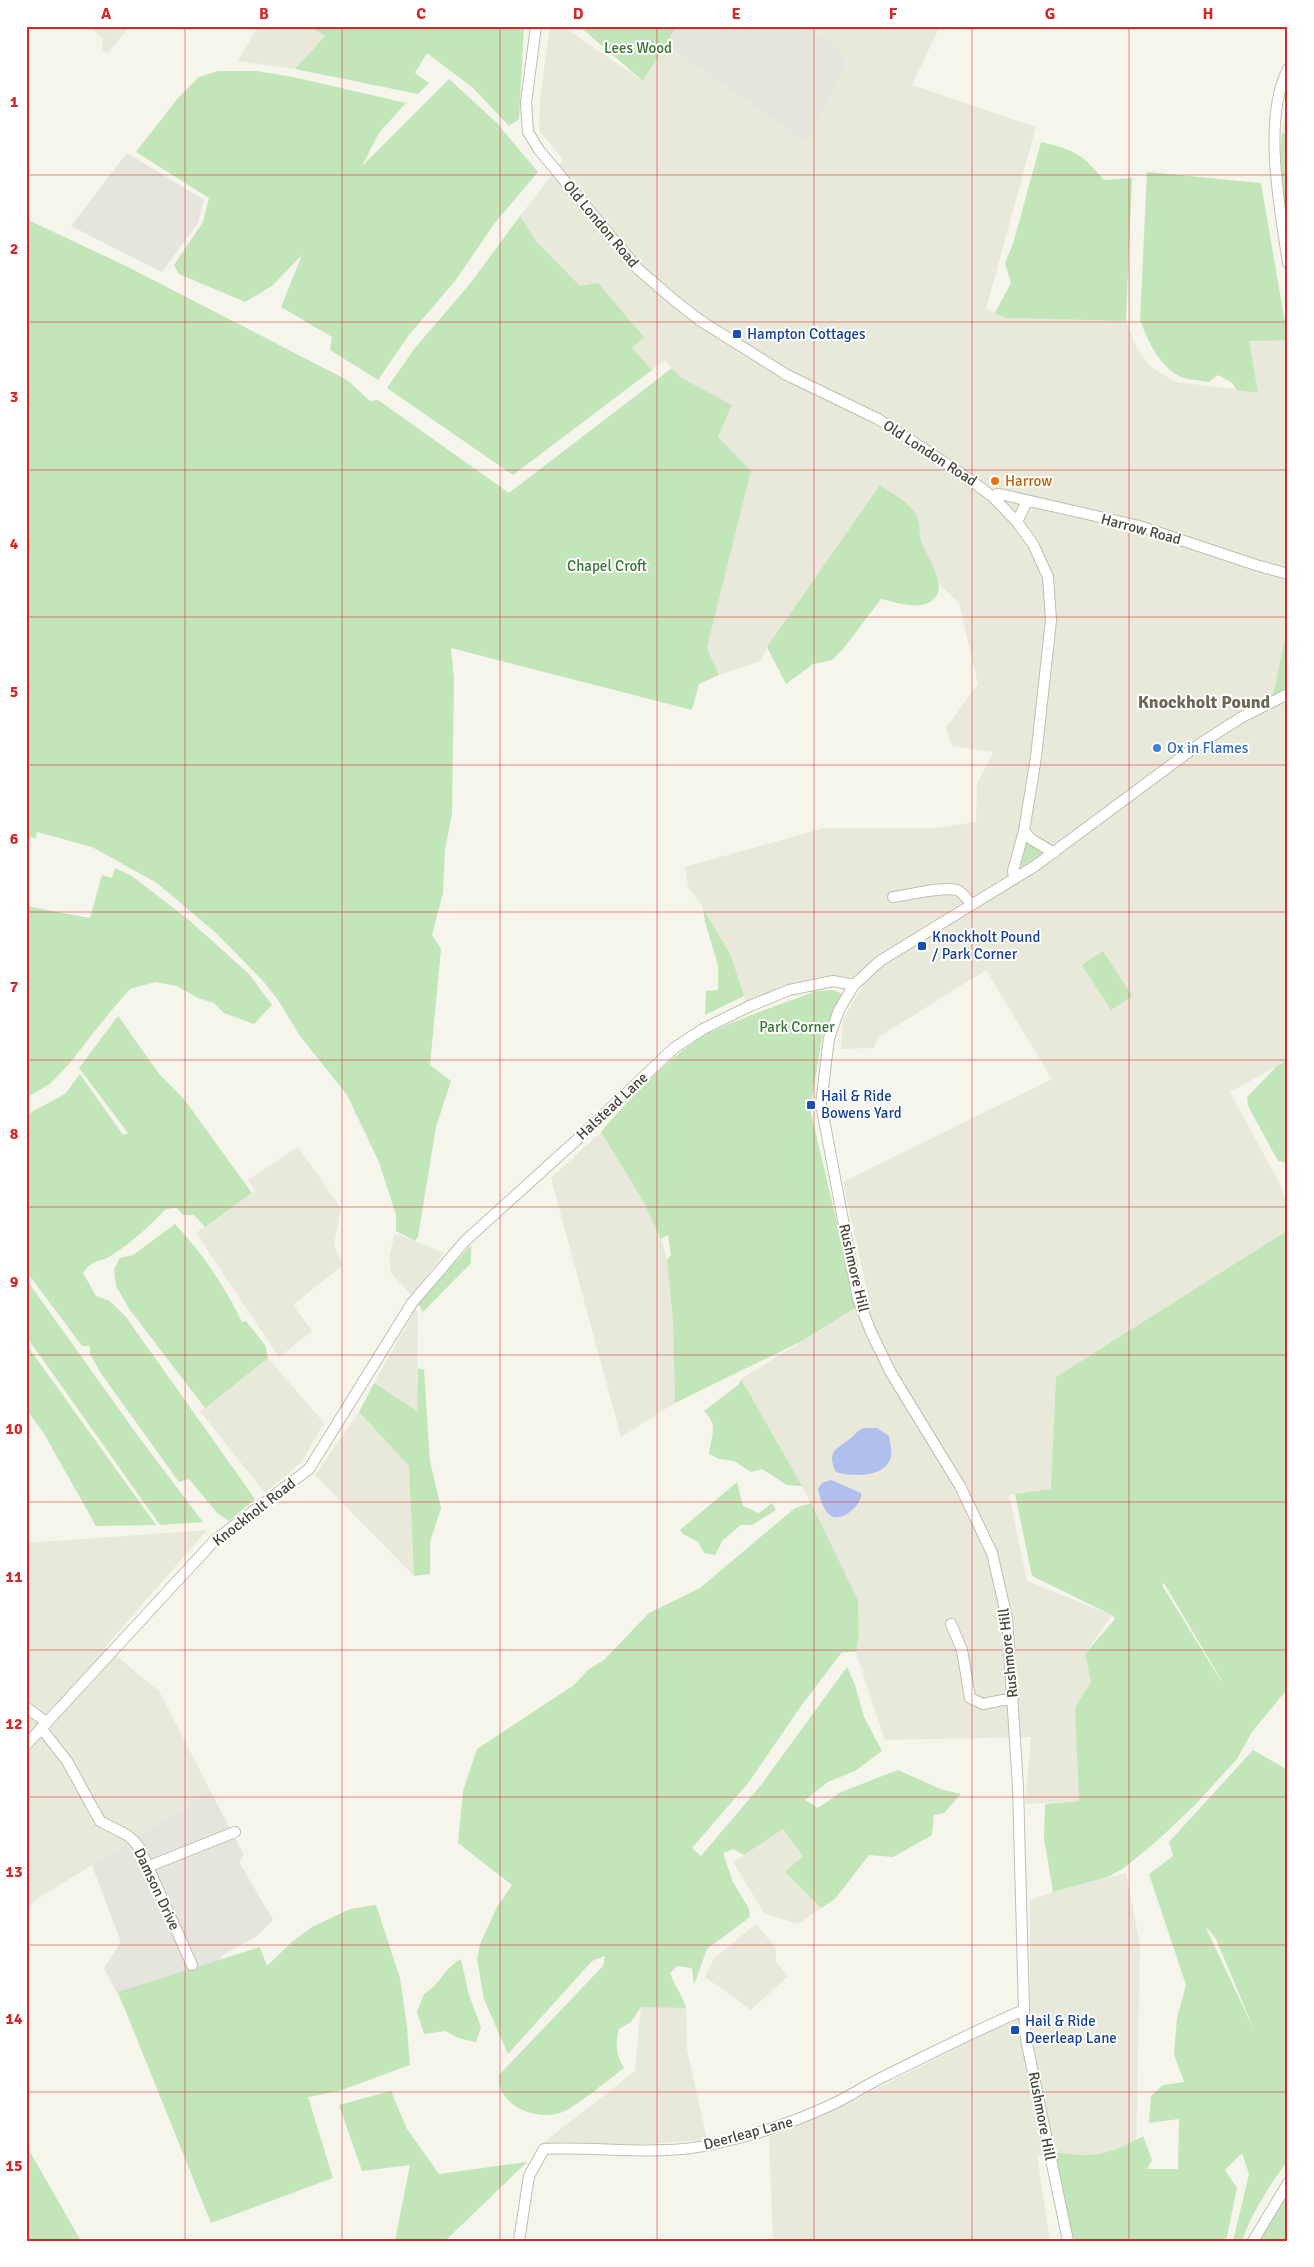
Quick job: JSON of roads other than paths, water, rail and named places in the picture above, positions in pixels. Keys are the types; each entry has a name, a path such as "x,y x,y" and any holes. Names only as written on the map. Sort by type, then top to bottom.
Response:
{"street":[{"name":"Old London Road","path":"536,26 526,103 528,132 552,166 638,269 701,321 794,378 888,426 962,474 992,497 1017,522 1043,561 1050,586 1051,608 1042,714 1024,832 1014,871 1014,879"},
{"path":"1288,69 1284,76 1276,123 1276,175 1288,263"},
{"name":"Harrow Road","path":"992,497 999,494 1139,526 1288,574"},
{"path":"1017,522 1027,501"},
{"name":"Rushmore Hill","path":"1068,2241 1026,2039 1018,1786 1007,1618 992,1553 960,1486 891,1373 871,1332 858,1299 821,1104 829,1038 839,1010 854,985 880,961 1014,879 1054,852 1198,745 1242,717 1288,694"},
{"path":"1024,832 1031,839 1054,852"},
{"path":"894,897 938,890 957,890 971,904"},
{"name":"Halstead Lane","path":"412,1303 465,1241 581,1136 674,1048 703,1029 750,1006 789,990 834,981 854,985"},
{"name":"Knockholt Road","path":"26,1744 215,1540 309,1469 412,1303"},
{"path":"951,1624 962,1650 970,1698 983,1704 1013,1698"},
{"name":"Damson Drive","path":"26,1707 44,1725 67,1761 93,1812 107,1826 134,1841 192,1965"},
{"path":"147,1867 235,1832"},
{"name":"Deerleap Lane","path":"520,2241 530,2176 544,2149 633,2150 683,2148 713,2145 783,2126 832,2104 973,2032 1024,2010"},
{"path":"1254,2241 1288,2183"}],"water":[{"path":"864,1428 877,1428 889,1436 891,1456 888,1463 876,1472 868,1474 851,1475 836,1472 832,1459 834,1451"},
{"path":"831,1480 861,1493 861,1498 855,1508 839,1517 830,1515 825,1510 818,1489 822,1483"}],"place":[{"name":"Hampton Cottages","path":"737,334"},
{"name":"Harrow","path":"995,481"},
{"name":"Ox in Flames","path":"1157,748"},
{"name":"Knockholt Pound / Park Corner","path":"922,946"},
{"name":"Hail & Ride Bowens Yard","path":"811,1105"},
{"name":"Hail & Ride Deerleap Lane","path":"1015,2030"}],"district":[{"name":"Knockholt Pound","path":"1204,702"}],"park label":[{"name":"Lees Wood","path":"638,48"},
{"name":"Chapel Croft","path":"607,566"},
{"name":"Park Corner","path":"797,1027"}]}
